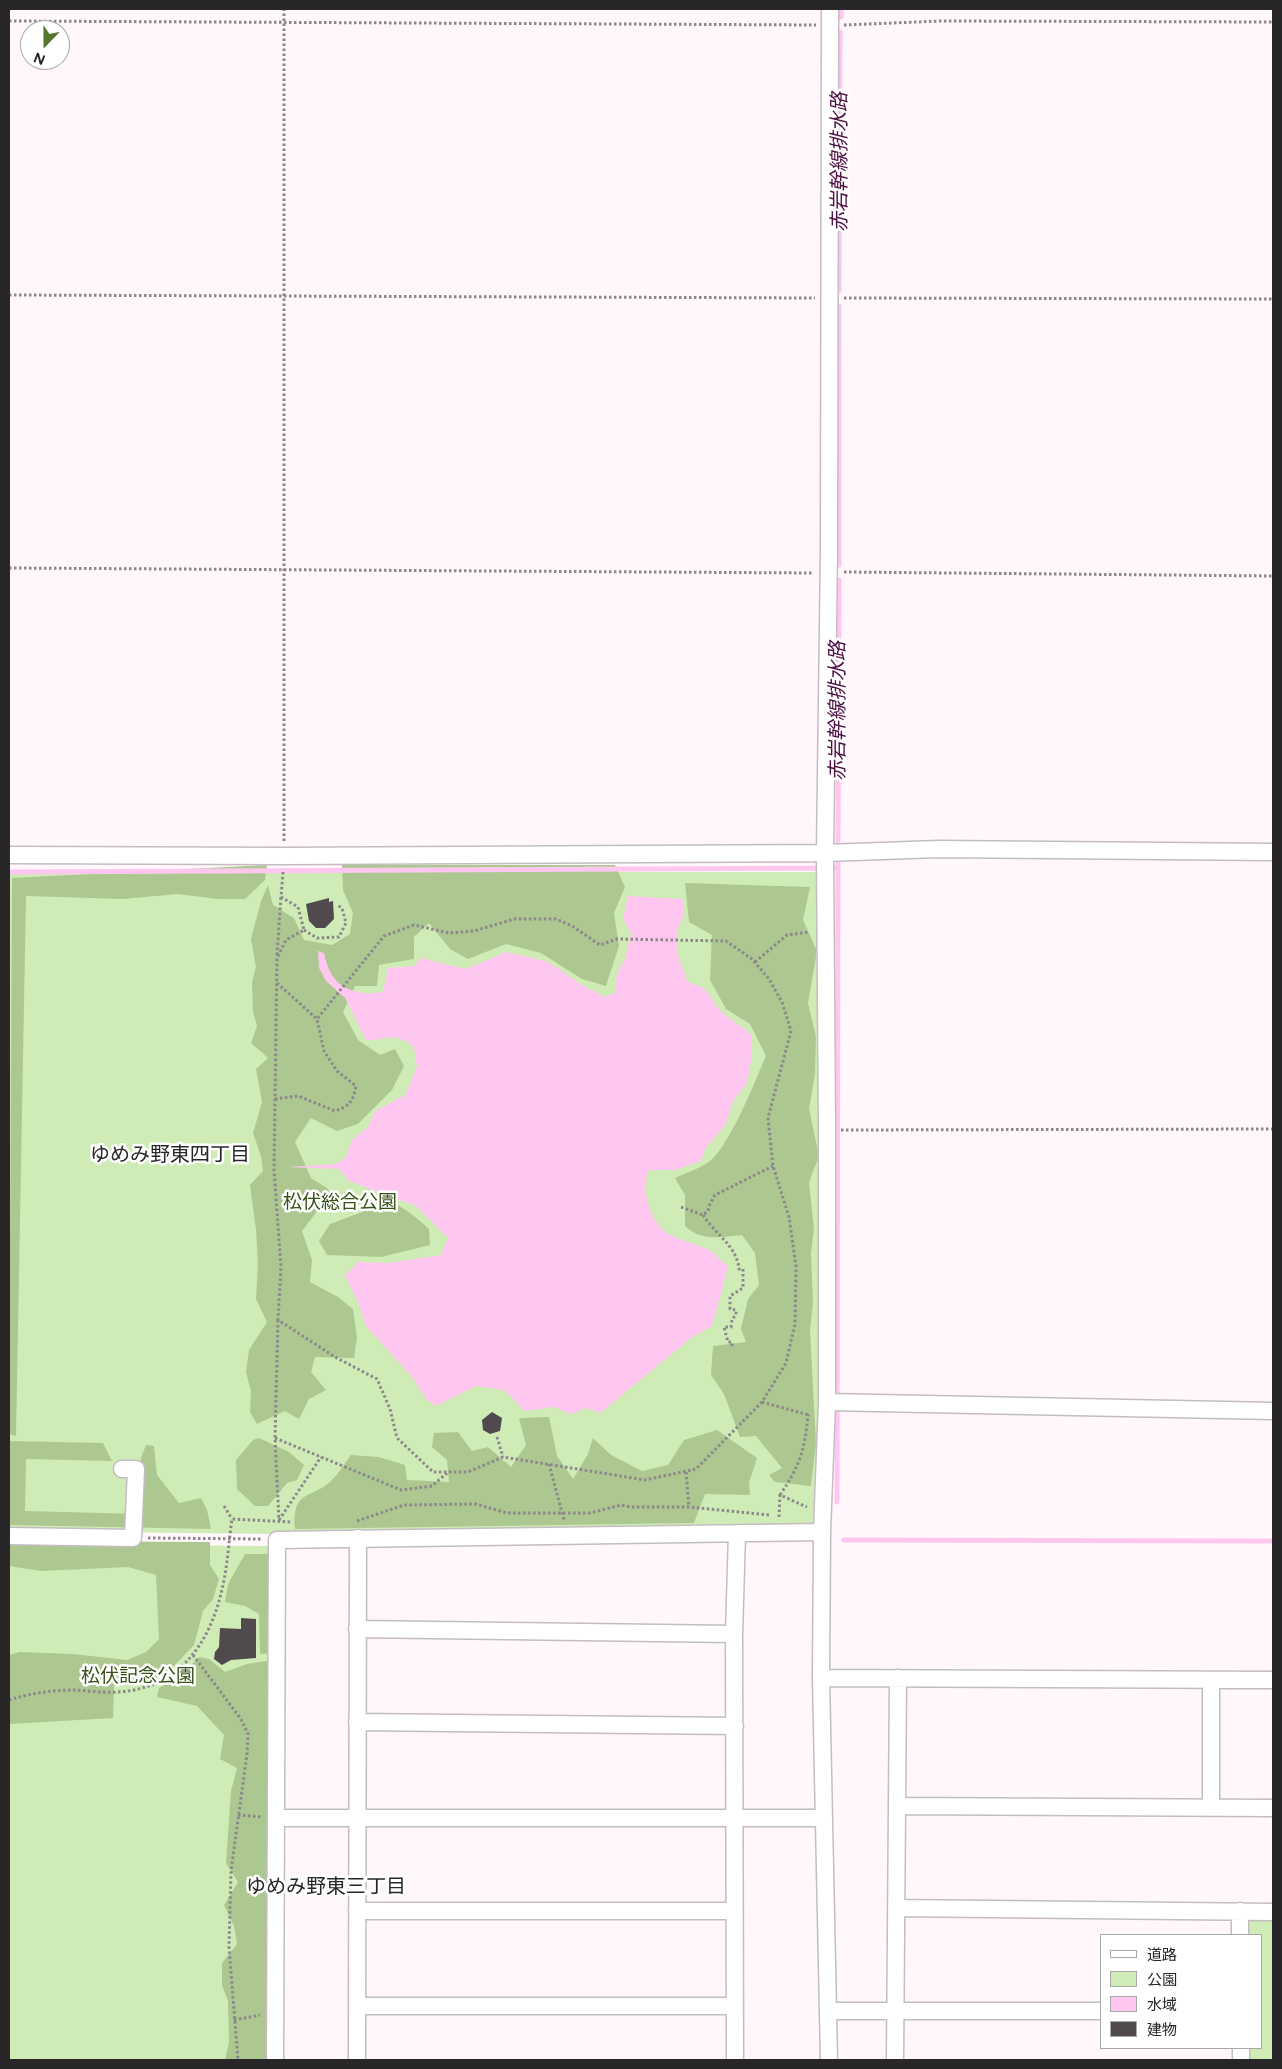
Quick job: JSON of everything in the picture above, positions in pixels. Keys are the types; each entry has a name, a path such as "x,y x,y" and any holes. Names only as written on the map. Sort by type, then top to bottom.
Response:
{"street":[{"path":"829,2060 821,1678 822,1525 832,1406 825,853 829,573 830,17"},
{"path":"9,855 284,856 825,853 939,849 1273,852"},
{"path":"832,1406 1273,1411"},
{"path":"9,1536 134,1538 136,1469 122,1469"},
{"path":"276,2060 277,1540 736,1533 779,1524 822,1525"},
{"path":"735,2060 734,1634 736,1533"},
{"path":"357,2060 358,1538"},
{"path":"357,1629 734,1634"},
{"path":"821,1678 1273,1680"},
{"path":"895,2060 898,1678"},
{"path":"1211,1680 1211,1808"},
{"path":"357,1722 735,1726"},
{"path":"897,1806 1273,1808"},
{"path":"276,1818 357,1816 823,1818"},
{"path":"896,1908 1273,1912"},
{"path":"357,1911 734,1910"},
{"path":"1240,1911 1240,1934"},
{"path":"357,2006 735,2006"},
{"path":"828,2011 1100,2011"}],"path":[{"path":"279,1521 275,1438 281,1267 274,1170 277,958 284,856 284,9"},
{"path":"9,21 284,23 830,17 940,21 1273,22"},
{"path":"9,295 1273,299"},
{"path":"9,568 285,568 1273,576"},
{"path":"281,897 298,907 304,930 317,938 339,937 346,923 342,908 337,906"},
{"path":"278,1320 335,1357 377,1379 390,1409 397,1438 433,1472 468,1472 503,1457 645,1480 696,1470 762,1402 786,1363 795,1324 796,1266 789,1216 772,1166 768,1118 791,1031 782,1002 769,979 755,962 726,941 616,939 600,945 572,926 556,919 514,919 474,931 449,932 414,926 384,936 317,1019"},
{"path":"277,958 286,940 304,930"},
{"path":"755,962 787,935 826,930"},
{"path":"275,1099 298,1096 335,1111 346,1107 353,1101 356,1086 337,1070 324,1051 317,1019 277,983"},
{"path":"844,1130 1273,1129"},
{"path":"703,1215 708,1211 715,1195 772,1166"},
{"path":"681,1207 703,1215 710,1226 730,1245 738,1259 739,1269 743,1269 743,1288 730,1296 730,1309 736,1310 736,1315 732,1319 731,1327 724,1327 728,1342 732,1342 732,1346"},
{"path":"762,1402 808,1414 832,1406"},
{"path":"348,1523 404,1505 476,1504 507,1512 590,1513 621,1505 631,1507 689,1507 779,1524 780,1495 797,1470 806,1442 808,1414"},
{"path":"497,1437 503,1457"},
{"path":"275,1438 401,1490 432,1486 448,1472"},
{"path":"279,1521 321,1458"},
{"path":"549,1464 563,1512"},
{"path":"686,1472 689,1507"},
{"path":"780,1495 807,1506 811,1517 822,1525"},
{"path":"9,1700 33,1693 74,1690 118,1692 149,1687 175,1674 199,1649 216,1609 224,1580 232,1519 224,1506"},
{"path":"232,1519 296,1522"},
{"path":"134,1538 277,1540"},
{"path":"193,1655 241,1719 248,1734 231,1871 230,1947 238,2060"},
{"path":"238,1815 276,1818"},
{"path":"234,2020 276,2012"}],"green space":[{"path":"267,865 265,880 245,899 218,899 178,894 123,899 26,896 16,1436 9,1434 12,878"},
{"path":"342,865 615,865 625,887 614,913 619,946 606,986 582,979 541,953 506,944 468,959 450,949 429,923 414,937 414,959 379,965 377,986 355,986 343,1012 358,1040 380,1055 395,1049 404,1066 392,1090 358,1124 337,1131 311,1118 295,1142 311,1178 327,1188 339,1203 318,1210 302,1231 312,1260 310,1282 338,1297 353,1309 357,1337 354,1358 315,1357 311,1372 326,1390 309,1399 299,1419 285,1411 257,1424 250,1412 251,1391 246,1372 249,1350 267,1322 256,1299 258,1264 250,1185 263,1171 261,1156 253,1133 262,1102 256,1069 268,1058 251,1043 257,1026 253,1012 252,982 256,967 251,939 261,901 268,885 273,905 294,918 304,940 332,945 350,934 353,913 343,890"},
{"name":"松伏総合公園","path":"10,872 825,872 819,1527 277,1534 9,1531"},
{"path":"685,883 810,887 803,920 817,951 808,1003 816,1037 815,1074 809,1109 819,1156 809,1182 814,1229 811,1253 813,1303 810,1330 816,1443 811,1486 775,1482 769,1475 782,1468 756,1436 740,1437 724,1394 711,1375 713,1346 746,1342 741,1329 748,1299 759,1285 755,1253 742,1235 705,1236 691,1231 685,1226 685,1195 675,1178 706,1164 718,1153 734,1127 766,1056 750,1024 726,1009 710,980 712,935 689,922"},
{"path":"377,1196 405,1210 429,1229 430,1245 381,1257 327,1255 319,1241 330,1224 362,1212 362,1199"},
{"path":"549,1417 557,1456 573,1479 588,1454 593,1438 611,1455 642,1471 668,1465 684,1440 717,1430 757,1458 749,1483 750,1495 705,1494 694,1523 295,1529 295,1516 300,1501 332,1480 351,1455 379,1457 405,1465 407,1480 449,1482 447,1460 432,1447 434,1433 458,1432 472,1451 488,1447 511,1467 526,1445 519,1418"},
{"path":"259,1438 289,1452 304,1465 297,1480 287,1483 268,1506 255,1506 237,1489 236,1460 253,1440"},
{"path":"9,1441 103,1443 112,1461 26,1459 25,1511 140,1514 141,1458 146,1445 154,1446 157,1475 179,1503 201,1498 207,1510 211,1529 10,1525"},
{"path":"9,1541 210,1542 210,1565 219,1579 213,1599 203,1611 194,1645 170,1670 145,1683 114,1686 113,1718 9,1724 9,1655 20,1652 73,1654 127,1660 146,1652 159,1639 156,1575 128,1567 41,1571 9,1566"},
{"name":"松伏記念公園","path":"9,1544 269,1546 265,2060 9,2060"},
{"path":"245,1554 274,1554 272,1653 260,1654 259,1614 245,1606 225,1602 228,1584"},
{"path":"199,1657 209,1659 225,1672 247,1664 272,1660 270,2060 225,2060 229,2042 228,2001 222,1985 222,1963 237,1944 234,1926 224,1905 238,1882 226,1863 231,1791 237,1768 220,1759 224,1735 197,1706 157,1697 159,1688 184,1672"},
{"path":"1273,1919 1273,2060 1248,2060 1248,2049 1262,2049 1262,1934 1247,1934 1247,1920"}],"water":[{"path":"628,896 683,899 684,915 677,930 678,955 687,981 705,989 720,1011 752,1035 751,1060 747,1083 733,1101 726,1124 705,1149 701,1161 675,1170 649,1170 646,1177 648,1204 651,1213 661,1228 672,1236 711,1251 728,1267 712,1326 691,1338 600,1413 586,1408 571,1414 554,1407 525,1411 504,1390 476,1386 436,1406 427,1400 412,1377 366,1326 358,1302 345,1276 358,1262 390,1263 441,1255 448,1238 416,1206 349,1181 339,1169 287,1167 336,1164 346,1157 352,1140 368,1127 375,1111 405,1095 417,1067 414,1047 407,1042 395,1038 366,1040 345,998 326,981 319,968 318,951 324,953 327,965 337,981 344,987 361,992 383,992 388,968 415,966 420,958 466,969 506,952 548,962 582,985 605,997 615,993 617,973 625,959 631,933 623,919"}],"building":[{"path":"329,898 329,902 333,901 334,919 325,928 316,928 309,921 306,904"},
{"path":"492,1412 502,1418 500,1431 490,1434 483,1430 482,1420"},
{"path":"241,1618 256,1619 256,1658 231,1660 222,1665 214,1659 215,1652 219,1647 220,1628 241,1629"}],"waterway":[{"name":"赤岩幹線排水路","path":"841,9 841,17"},
{"name":"赤岩幹線排水路","path":"839,291 840,32"},
{"name":"赤岩幹線排水路","path":"839,306 839,565"},
{"name":"赤岩幹線排水路","path":"838,841 839,580"},
{"path":"837,1502 838,858"},
{"path":"9,872 838,868"},
{"path":"844,1540 1273,1541"}],"district":[{"name":"ゆめみ野東四丁目","path":"170,1155"},
{"name":"ゆめみ野東三丁目","path":"326,1887"}]}
